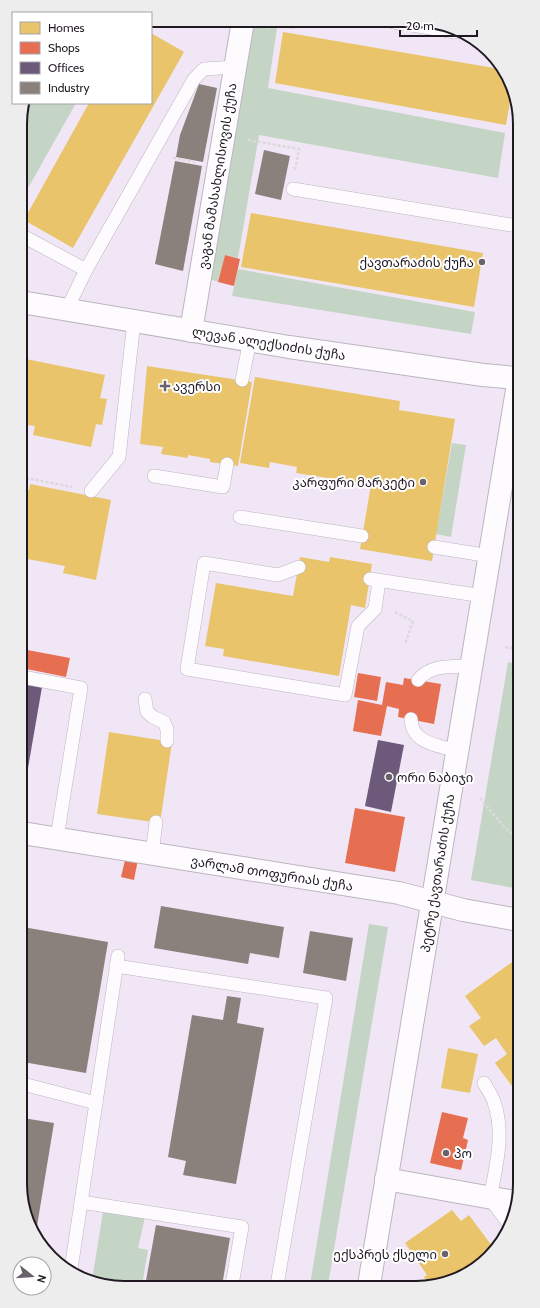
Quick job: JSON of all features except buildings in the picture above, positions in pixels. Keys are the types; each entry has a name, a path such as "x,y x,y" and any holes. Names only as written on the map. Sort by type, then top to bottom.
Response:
{"main road":[{"name":"ვაგან მამასახლისოვის ქუჩა","path":"191,331 242,28"},
{"name":"ლევან ალექსიძის ქუჩა","path":"27,303 191,331 484,375 513,378"},
{"name":"პეტრე ქავთარაძის ქუჩა","path":"369,1281 513,415"},
{"name":"ვარლამ თოფურიას ქუჩა","path":"27,834 399,893 432,903 513,919"},
{"path":"386,1179 511,1201"}],"lane":[{"path":"67,309 86,270 194,79 204,69 235,67"},
{"path":"293,189 513,225"},
{"path":"27,238 86,270"},
{"path":"91,491 119,457 134,321"},
{"path":"242,380 250,340"},
{"path":"154,476 224,487 227,464"},
{"path":"240,517 362,536"},
{"path":"434,547 490,556"},
{"path":"299,567 278,575 204,563 187,669 345,695 358,626 375,609 372,598 375,580 483,596"},
{"path":"418,680 422,675 434,668 471,666"},
{"path":"27,678 81,688 57,838"},
{"path":"145,699 147,712 153,717 164,722 167,729 167,741"},
{"path":"411,719 415,734 422,740 458,751"},
{"path":"152,854 156,822"},
{"path":"72,1265 117,961 326,998 278,1281"},
{"path":"484,1083 494,1102 500,1130 498,1153 490,1198 506,1220"},
{"path":"27,1085 96,1103"},
{"path":"81,1202 242,1227 233,1281"}],"path":[{"path":"242,28 253,27"},
{"path":"225,135 299,149 293,189"},
{"path":"175,159 196,162"},
{"path":"27,478 91,491"},
{"path":"372,598 412,621 405,644"},
{"path":"505,647 513,648"},
{"path":"480,798 505,828 513,835"}],"green space":[{"path":"247,27 277,27 268,88 505,133 498,178 259,135 238,258 225,255 218,282 205,277"},
{"path":"29,104 75,104 27,190 27,118"},
{"path":"238,269 475,312 471,334 232,296"},
{"path":"452,443 466,445 451,537 436,534"},
{"path":"508,662 513,663 513,888 471,880"},
{"path":"369,924 388,927 329,1281 311,1281"},
{"path":"103,1212 145,1217 138,1248 148,1250 143,1281 118,1281 93,1276"}],"place":[{"name":"ქავთარაძის ქუჩა","path":"482,262"},
{"name":"ავერსი","path":"165,386"},
{"name":"კარფური მარკეტი","path":"423,482"},
{"name":"ორი ნაბიჯი","path":"389,777"},
{"name":"პო","path":"446,1153"},
{"name":"ექსპრეს ქსელი","path":"445,1254"}]}
